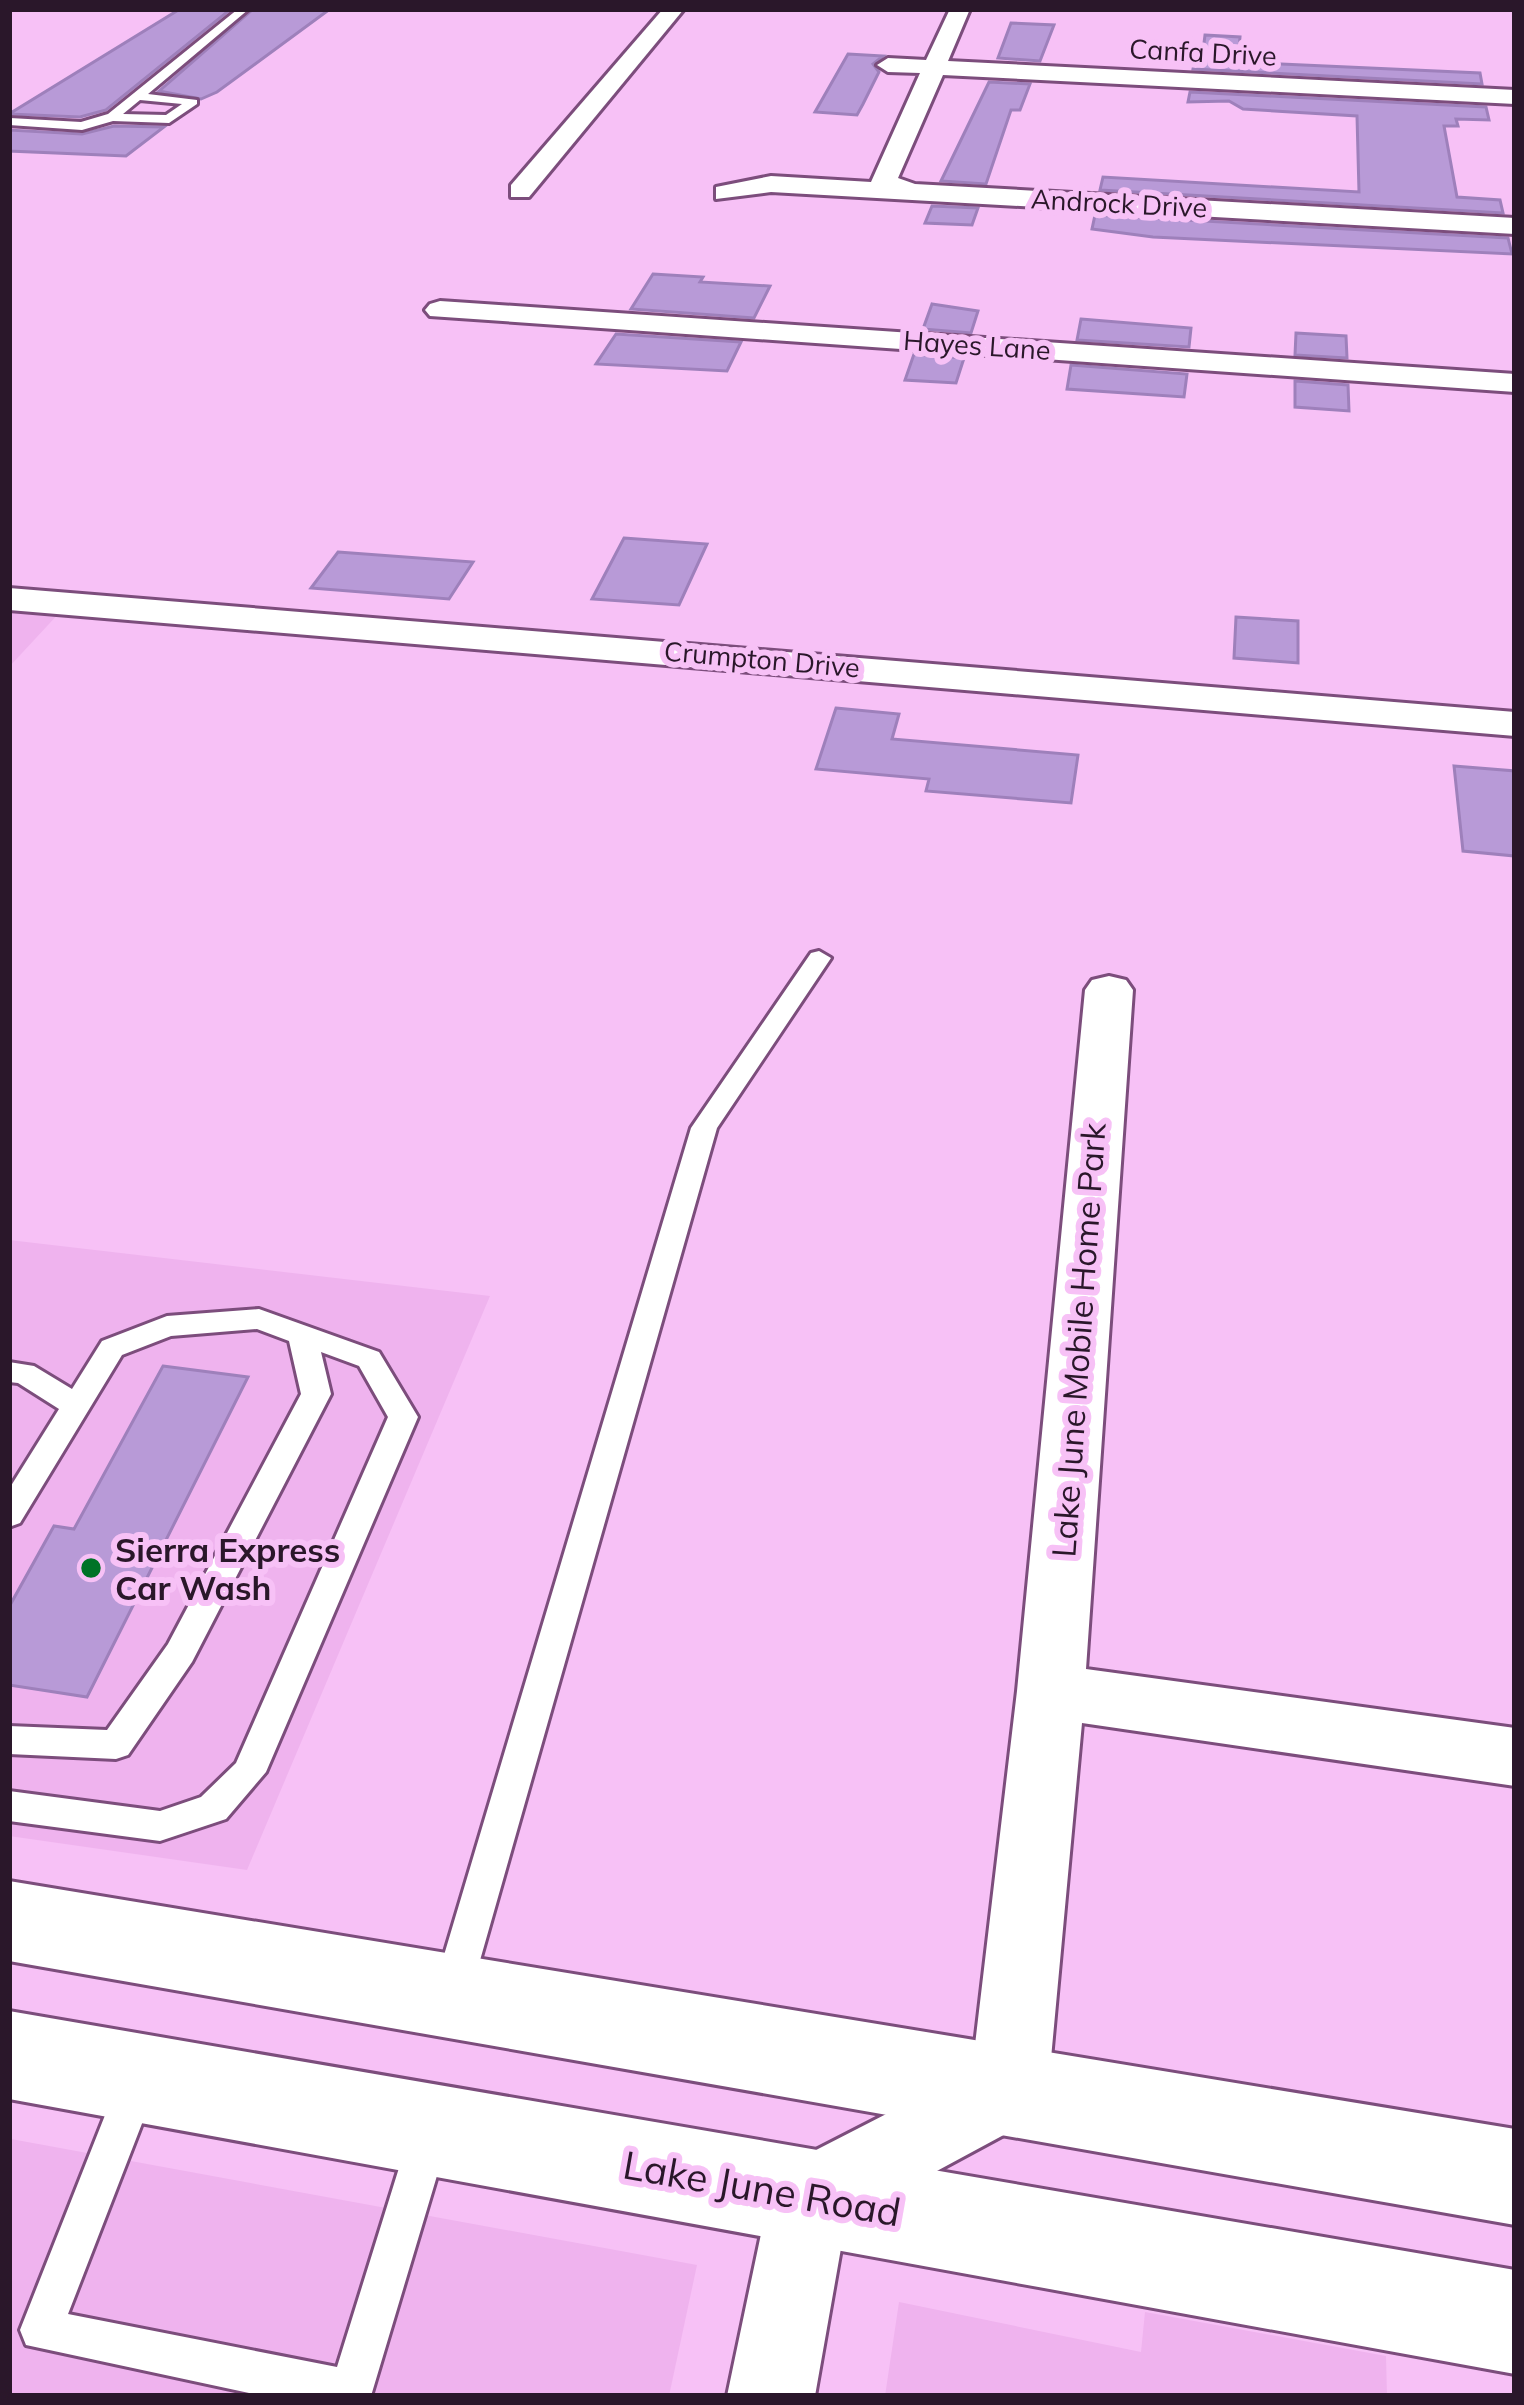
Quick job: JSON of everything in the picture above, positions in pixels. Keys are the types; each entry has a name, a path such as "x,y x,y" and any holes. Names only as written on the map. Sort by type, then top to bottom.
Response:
{"main road":[{"path":"9,1921 1515,2177"},
{"name":"Lake June Road","path":"9,2055 1515,2322"}],"street":[{"path":"520,191 674,9"},
{"path":"909,191 884,182 960,9"},
{"name":"Canfa Drive","path":"889,64 1515,97"},
{"name":"Androck Drive","path":"724,193 771,184 1515,226"},
{"name":"Hayes Lane","path":"440,310 1515,382"},
{"name":"Crumpton Drive","path":"9,599 1515,724"},
{"name":"Lake June Mobile Home Park","path":"1010,2091 1051,1691 1109,990"},
{"path":"1051,1691 1515,1757"},
{"path":"771,2396 810,2196 1010,2091"}],"lane":[{"path":"112,117 244,9"},
{"path":"10,122 82,126 112,117 169,119 193,102 139,96"},
{"path":"451,1996 704,1128 819,958"},
{"path":"9,1516 112,1348 170,1325 259,1318 369,1359 403,1417 249,1772 213,1808 160,1826 9,1805"},
{"path":"9,1740 116,1745 180,1653 316,1394 302,1335"},
{"path":"9,1372 24,1373 76,1406"},
{"path":"140,2078 41,2330 351,2392 430,2129"}],"shaded area":[{"path":"9,607 61,611 9,667"},
{"path":"9,1240 490,1296 247,1870 9,1836"},
{"path":"11,2139 697,2265 669,2396 9,2396"},
{"path":"899,2302 1141,2352 1145,2312 1386,2356 1387,2396 885,2396"}],"building":[{"path":"180,9 231,9 106,110 80,117 9,114"},
{"path":"253,9 330,9 217,92 201,99 159,91"},
{"path":"1011,23 1054,25 1040,61 998,58"},
{"path":"1205,35 1240,37 1238,62 1480,73 1482,84 1193,69 1195,59 1202,59"},
{"path":"848,54 883,56 873,64 879,72 857,115 815,112"},
{"path":"989,82 1030,84 1020,110 1011,110 986,184 941,181"},
{"path":"1190,92 1486,107 1489,120 1456,119 1458,126 1444,126 1457,197 1500,200 1503,213 1100,190 1103,177 1359,192 1357,116 1243,109 1229,101 1188,102"},
{"path":"114,126 164,127 126,156 9,151 9,130 82,134"},
{"path":"932,206 978,208 972,225 925,223"},
{"path":"1095,215 1508,238 1512,254 1153,237 1092,229"},
{"path":"653,274 770,286 754,318 631,309"},
{"path":"932,304 978,311 971,333 923,329"},
{"path":"1081,319 1191,328 1189,347 1077,340"},
{"path":"1296,333 1346,336 1347,358 1295,355"},
{"path":"616,334 741,342 727,371 596,364"},
{"path":"914,354 964,358 956,383 905,380"},
{"path":"1071,365 1187,374 1184,397 1067,389"},
{"path":"1295,381 1348,385 1349,411 1295,407"},
{"path":"624,538 707,544 679,605 592,599"},
{"path":"338,552 473,562 449,599 311,588"},
{"path":"1236,617 1298,621 1298,663 1234,658"},
{"path":"836,708 899,714 892,739 1078,755 1071,803 926,791 929,779 816,769"},
{"path":"1454,766 1515,771 1515,856 1463,851"},
{"name":"Sierra Express Car Wash","path":"163,1366 248,1377 87,1697 9,1685 9,1607 54,1526 74,1529"}],"place":[{"name":"Sierra Express Car Wash","path":"91,1568"}]}
